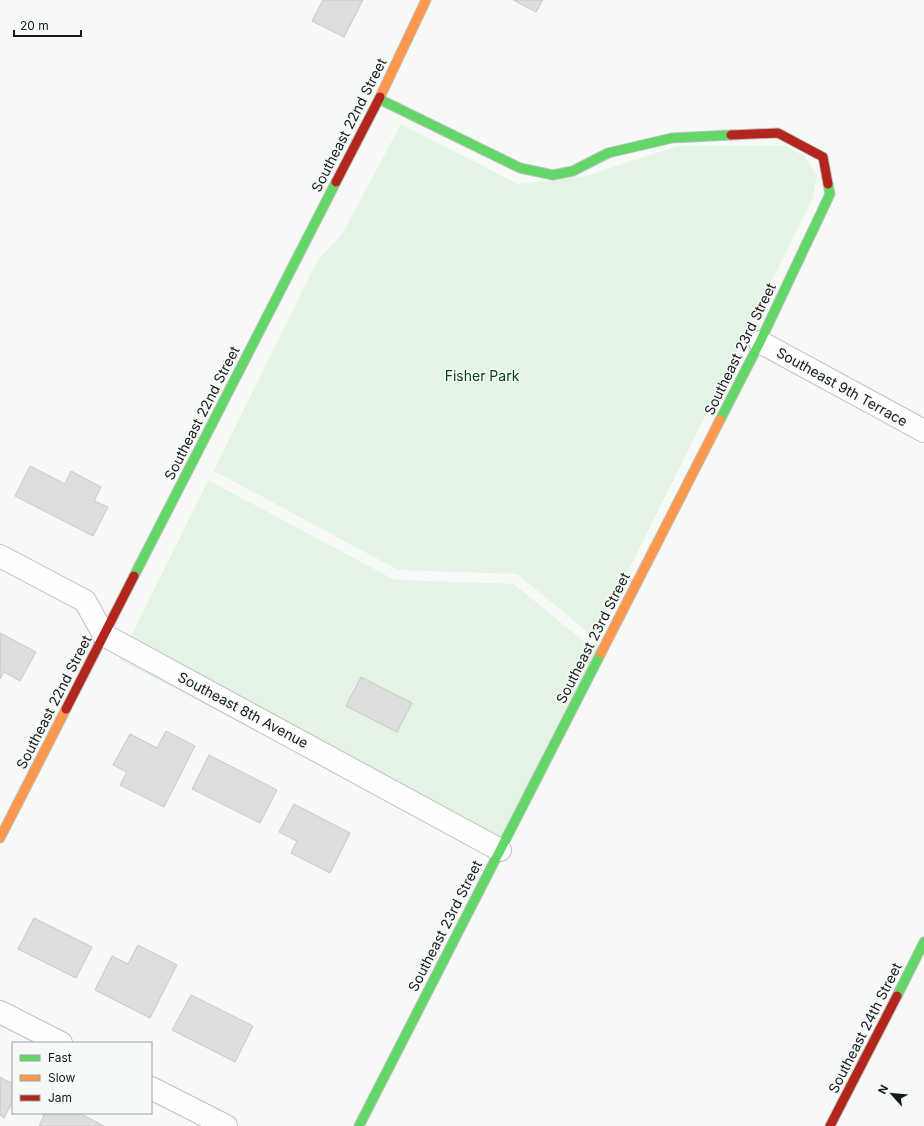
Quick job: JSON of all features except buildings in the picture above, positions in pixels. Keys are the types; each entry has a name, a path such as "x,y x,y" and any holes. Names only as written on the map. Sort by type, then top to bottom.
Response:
{"street":[{"name":"Southeast 22nd Street","path":"0,838 379,99 426,0"},
{"name":"Southeast 23rd Street","path":"359,1126 760,342 830,194 823,157 778,133 672,138 608,153 573,171 553,175 520,168 379,99"},
{"name":"Southeast 9th Terrace","path":"760,342 924,431"},
{"path":"0,556 86,601 104,635"},
{"name":"Southeast 8th Avenue","path":"104,635 500,850"},
{"name":"Southeast 24th Street","path":"830,1126 924,942"},
{"path":"0,1012 59,1042"},
{"path":"152,1089 226,1126"}],"green space":[{"name":"Fisher Park","path":"401,124 518,184 586,176 678,146 786,146 804,156 817,175 813,198 595,638 517,574 398,570 220,474 213,472 317,261 342,234"},
{"path":"209,479 210,481 393,579 514,584 588,645 605,643 497,853 119,660"}],"traffic: fast":[{"path":"379,99 520,168 553,175 573,171 608,153 672,138 731,135"},
{"path":"134,576 336,182"},
{"path":"720,420 760,342 830,194 828,184"},
{"path":"359,1126 601,653"},
{"path":"897,996 924,942"}],"traffic: slow":[{"path":"380,97 426,0"},
{"path":"601,653 720,420"},
{"path":"0,838 66,709"}],"traffic: jam":[{"path":"336,182 380,97"},
{"path":"731,135 778,133 823,157 828,184"},
{"path":"66,709 134,576"},
{"path":"830,1126 897,996"}]}
